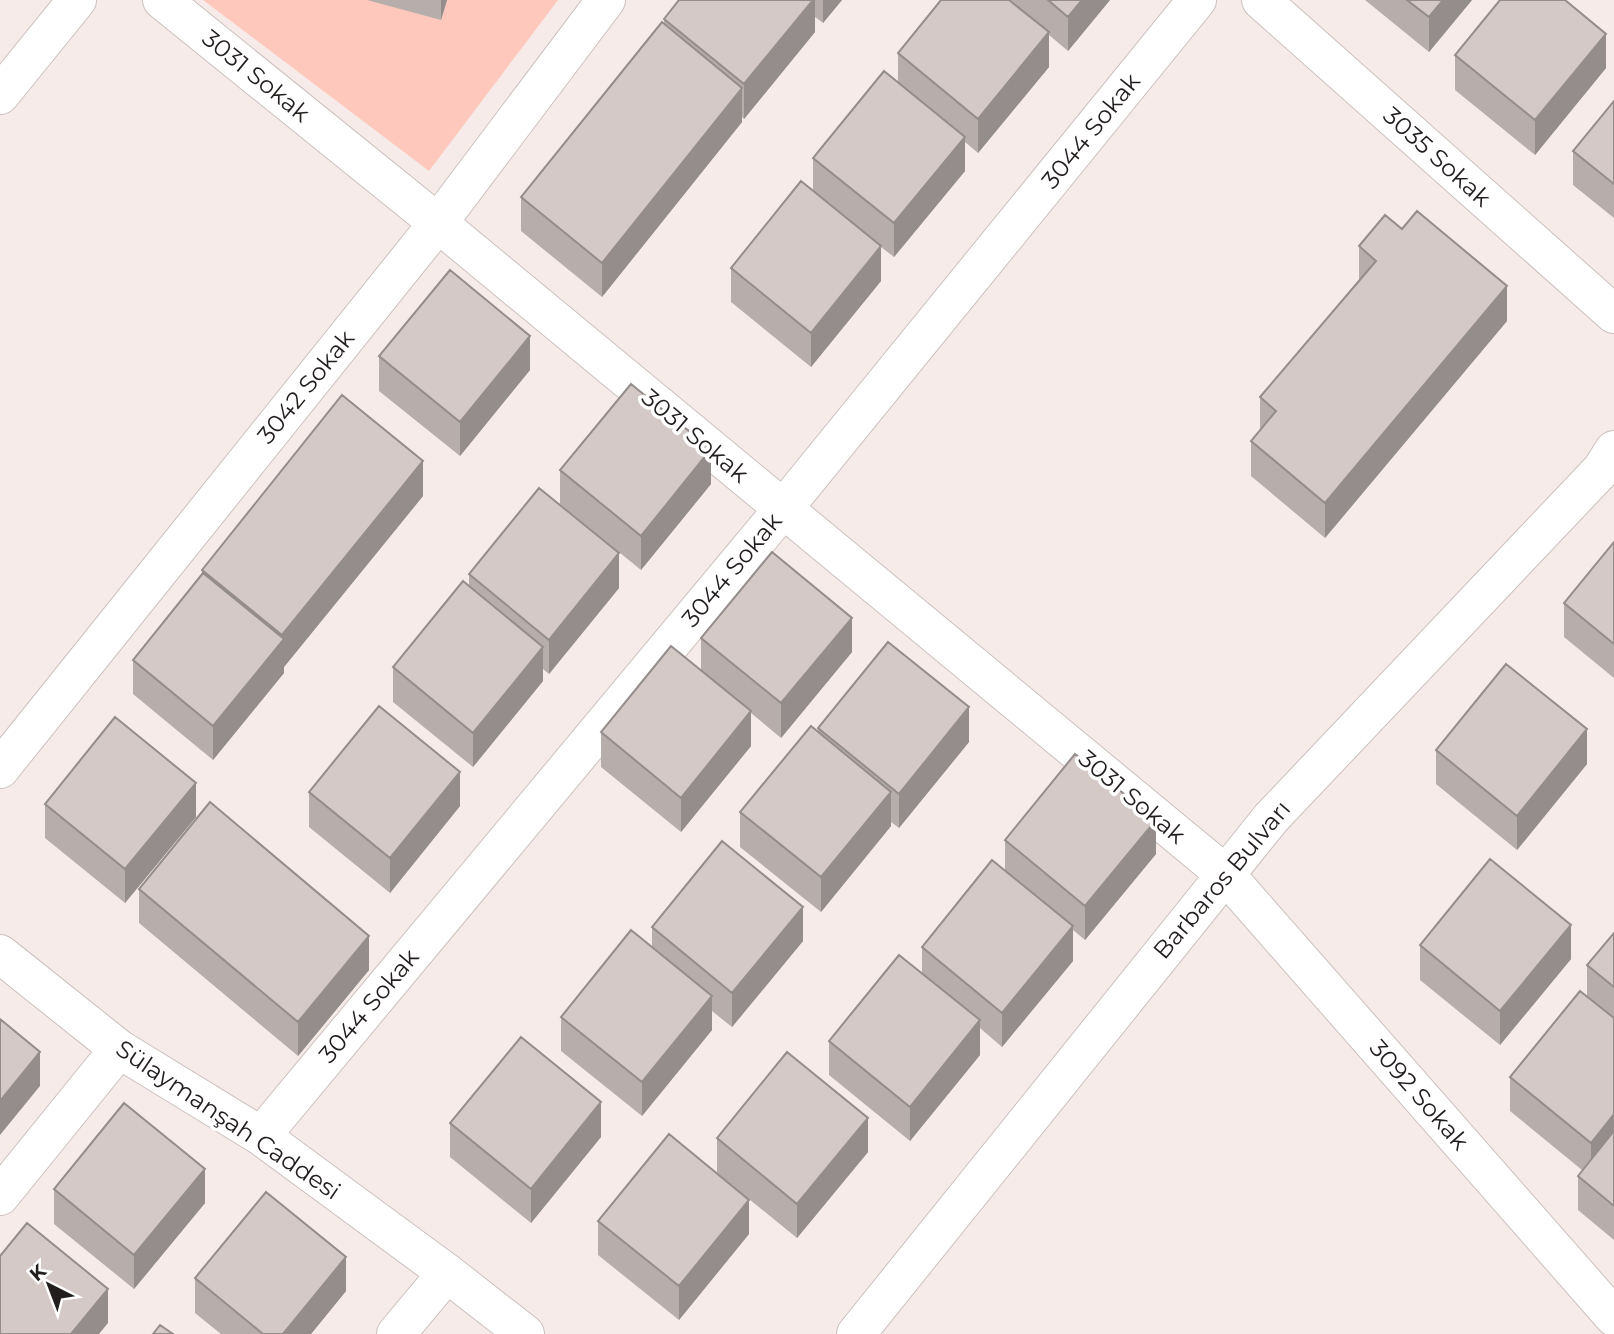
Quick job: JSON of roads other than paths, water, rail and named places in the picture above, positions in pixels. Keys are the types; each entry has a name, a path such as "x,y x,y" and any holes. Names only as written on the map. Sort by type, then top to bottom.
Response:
{"street":[{"path":"0,95 78,0"},
{"name":"3031 Sokak","path":"162,0 438,223 1225,874"},
{"name":"3042 Sokak","path":"0,769 438,223 606,0"},
{"name":"3044 Sokak","path":"261,1136 783,509 1198,0"},
{"name":"3035 Sokak","path":"1261,0 1614,314"},
{"name":"Barbaros Bulvarı","path":"856,1334 1271,818 1610,468"},
{"name":"3092 Sokak","path":"1225,874 1614,1317"},
{"name":"Sülaymanşah Caddesi","path":"0,954 119,1049 261,1136 525,1334"},
{"path":"0,1196 119,1049"},
{"path":"396,1334 447,1273"}]}
